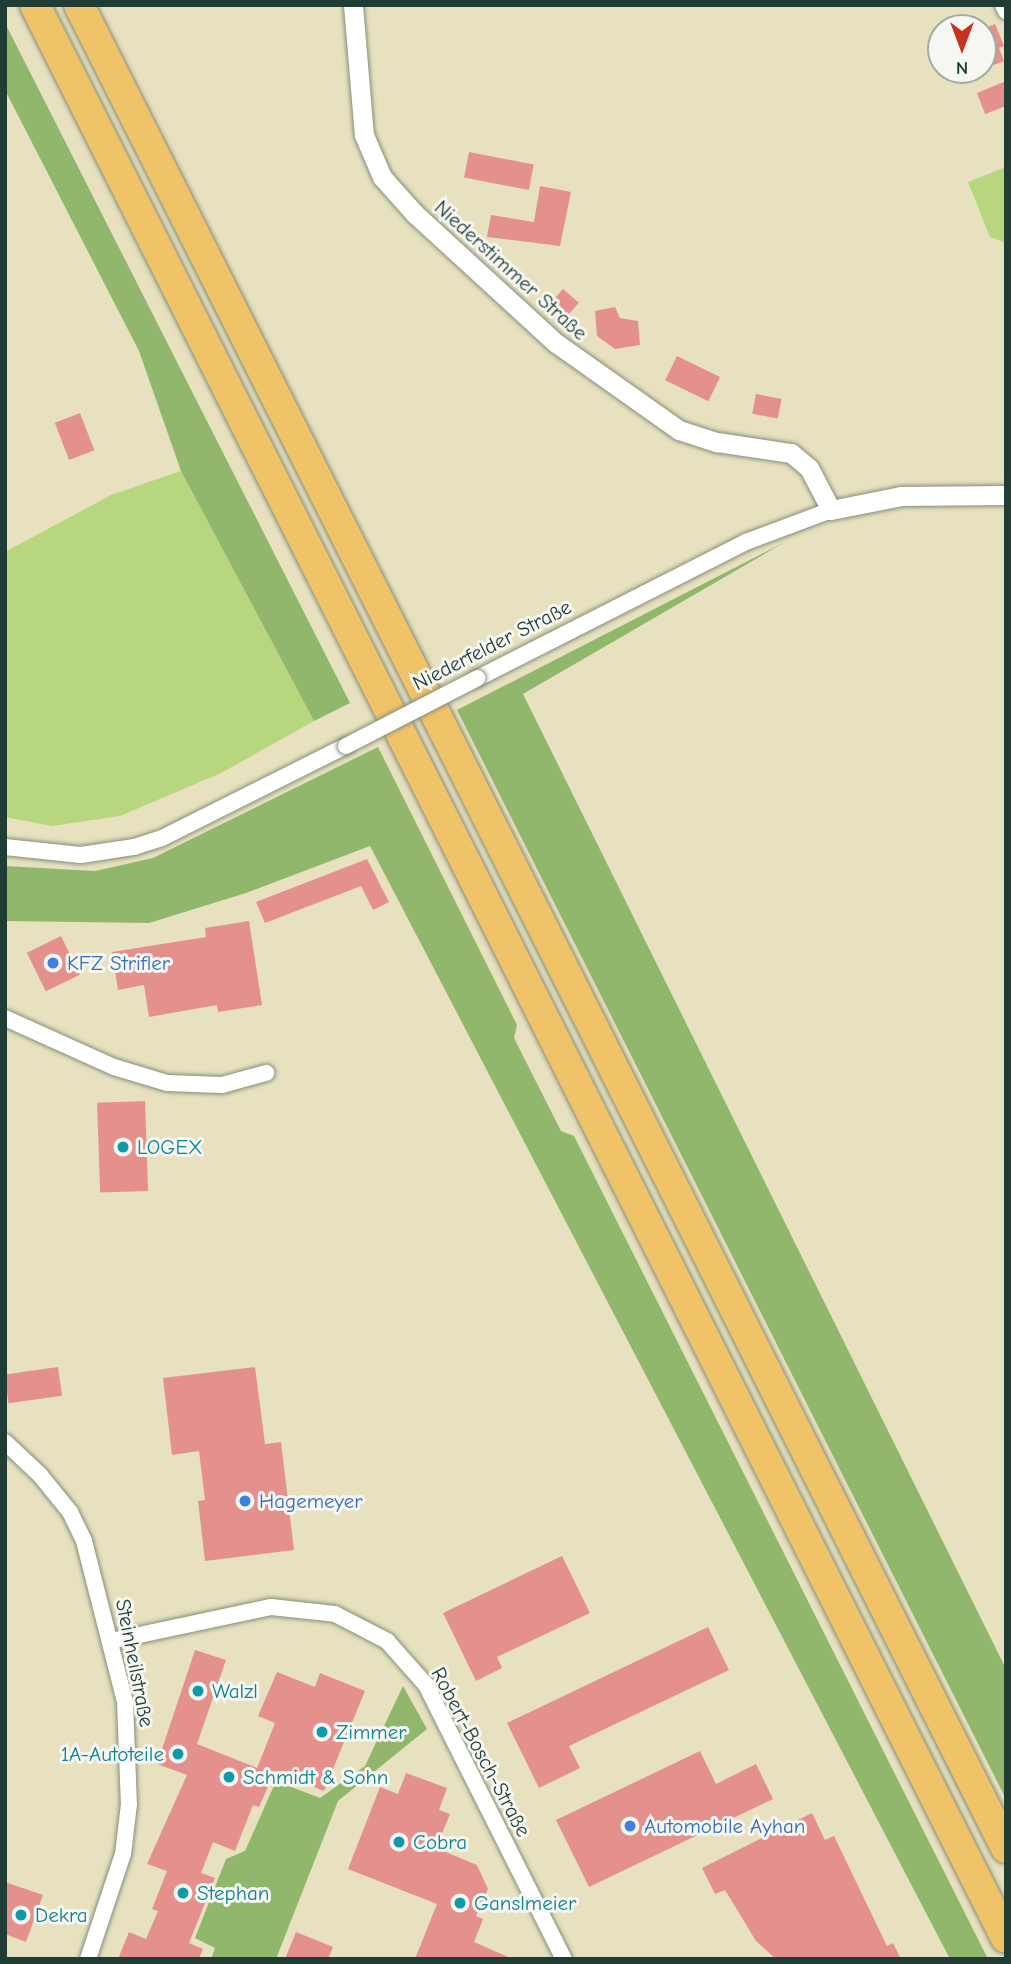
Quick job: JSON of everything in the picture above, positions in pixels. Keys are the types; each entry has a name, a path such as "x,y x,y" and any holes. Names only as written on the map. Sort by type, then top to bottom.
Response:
{"highway":[{"path":"36,5 1006,1938"},
{"path":"79,5 1006,1848"}],"street":[{"name":"Niederstimmer Straße","path":"353,5 364,135 371,157 398,197 516,310 594,372 689,434 791,453 809,468 831,510"},
{"path":"1003,5 1006,11"},
{"name":"Niederfelder Straße","path":"5,847 80,855 134,847 162,838 746,542 831,510 901,496 1006,495"},
{"path":"5,1018 114,1067 167,1083 222,1085 266,1073"},
{"name":"Steinheilstraße","path":"5,1442 70,1512 95,1573 125,1702 129,1804 120,1864 89,1959"},
{"name":"Robert-Bosch-Straße","path":"111,1641 271,1607 335,1614 387,1640 426,1685 564,1959"}],"green space":[{"path":"5,23 350,703 314,721 181,471 139,351 5,90"},
{"path":"1006,167 1006,243 990,237 968,182"},
{"path":"181,471 314,721 221,773 120,816 52,826 5,817 5,552 111,495"},
{"path":"785,542 523,694 1006,1669 1006,1799 457,710"},
{"path":"378,747 517,1025 514,1038 561,1131 574,1136 988,1959 950,1959 370,846 246,893 149,923 5,921 5,866 95,871 153,858"},
{"path":"403,1686 427,1729 338,1801 276,1959 211,1959 215,1948 195,1938 226,1859 245,1851 276,1781 320,1798 365,1766"}],"building":[{"path":"997,29 1004,46 999,48 1004,61 997,64"},
{"path":"1006,81 1006,106 985,114 977,93"},
{"path":"469,152 534,165 529,190 464,178"},
{"path":"540,186 571,192 560,246 487,237 491,215 534,222"},
{"path":"563,289 579,303 568,315 553,301"},
{"path":"615,307 620,318 638,321 640,345 615,349 597,336 595,311"},
{"path":"677,356 720,377 708,401 665,380"},
{"path":"756,394 782,399 778,419 752,414"},
{"path":"80,413 94,450 69,460 55,423"},
{"path":"367,859 389,902 373,910 361,886 265,923 256,902"},
{"path":"249,921 262,1005 218,1012 217,1005 149,1017 144,985 118,990 112,952 206,937 205,928"},
{"name":"KFZ Strifler","path":"61,936 80,975 46,991 27,953"},
{"name":"LOGEX","path":"145,1101 148,1191 100,1193 97,1103"},
{"path":"58,1367 62,1396 9,1403 5,1374"},
{"path":"255,1367 265,1444 281,1442 294,1550 205,1561 198,1501 205,1500 199,1451 172,1455 163,1378"},
{"path":"562,1556 590,1613 497,1657 502,1668 476,1681 443,1613"},
{"path":"708,1627 729,1670 569,1746 580,1768 539,1788 507,1723"},
{"path":"195,1650 226,1660 197,1744 257,1768 275,1723 258,1716 277,1672 315,1687 320,1673 365,1691 324,1791 275,1771 259,1807 253,1805 235,1851 213,1842 201,1873 215,1878 189,1943 203,1949 199,1959 118,1959 129,1932 146,1939 158,1911 152,1909 167,1871 147,1864 187,1775 157,1764"},
{"path":"700,1751 716,1784 756,1764 773,1799 589,1887 556,1820"},
{"path":"406,1773 447,1788 439,1810 450,1814 436,1848 477,1865 488,1889 476,1916 483,1919 474,1942 513,1959 415,1959 437,1904 348,1869 380,1787 398,1794"},
{"path":"812,1813 825,1840 834,1836 887,1946 893,1943 901,1959 776,1959 756,1941 725,1890 715,1894 702,1868"},
{"name":"Dekra","path":"5,1882 43,1895 26,1942 5,1934"},
{"path":"296,1932 333,1947 328,1959 285,1959"}],"place":[{"name":"KFZ Strifler","path":"53,963"},
{"name":"LOGEX","path":"123,1147"},
{"name":"Hagemeyer","path":"245,1501"},
{"name":"Walzl","path":"198,1691"},
{"name":"Zimmer","path":"322,1732"},
{"name":"1A-Autoteile","path":"178,1754"},
{"name":"Schmidt & Sohn","path":"229,1777"},
{"name":"Automobile Ayhan","path":"630,1826"},
{"name":"Cobra","path":"399,1842"},
{"name":"Stephan","path":"183,1893"},
{"name":"Ganslmeier","path":"460,1903"},
{"name":"Dekra","path":"21,1915"}]}
